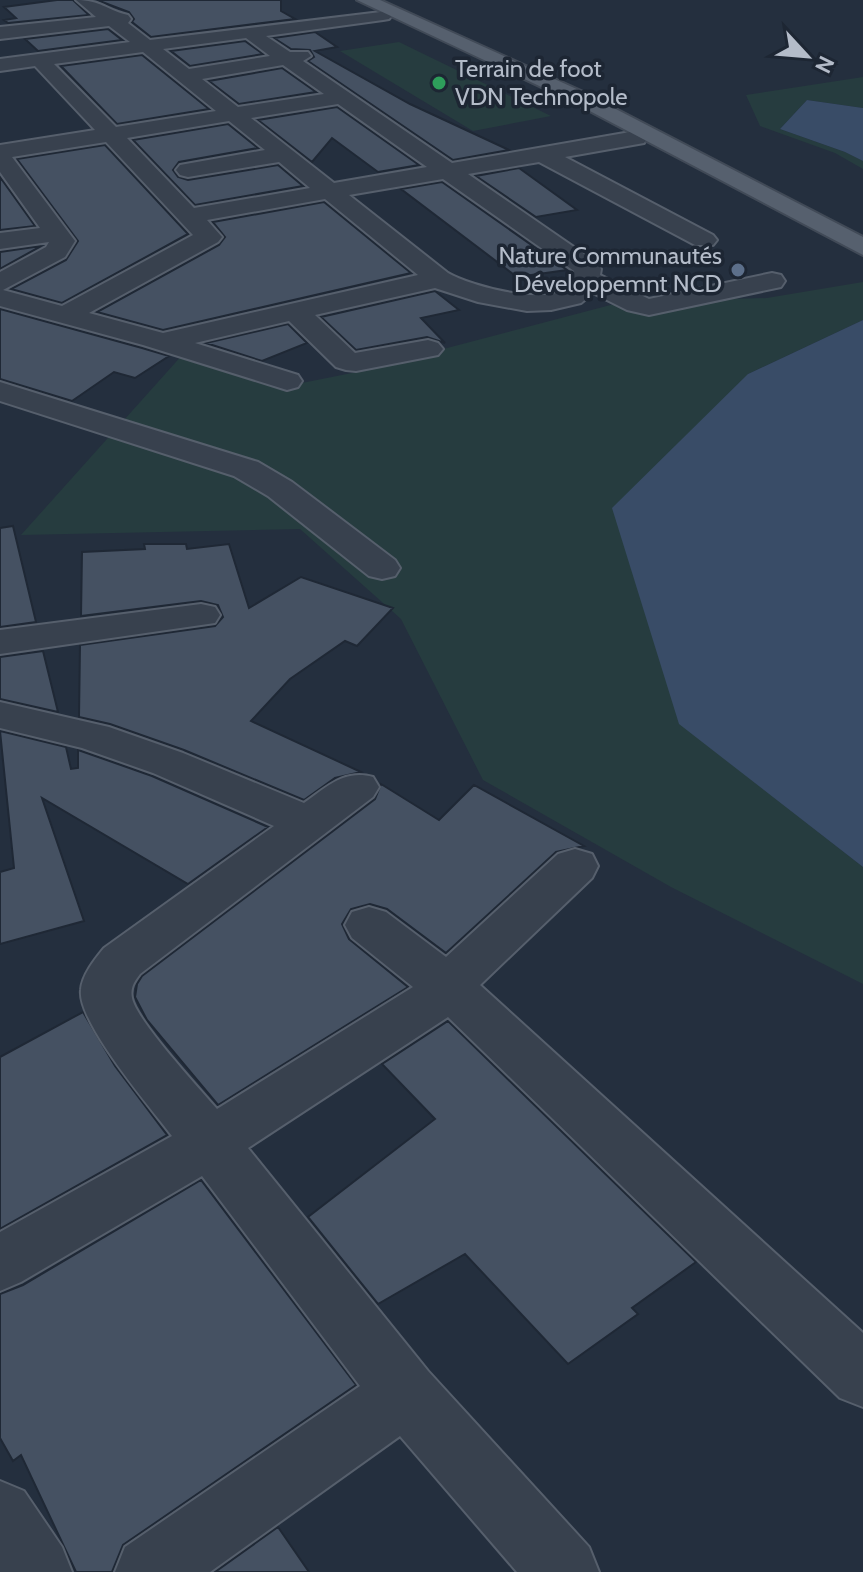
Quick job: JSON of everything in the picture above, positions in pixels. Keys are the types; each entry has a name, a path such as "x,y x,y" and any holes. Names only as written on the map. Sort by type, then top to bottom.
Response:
{"main road":[{"path":"348,0 386,8 595,92 863,229"},
{"path":"366,0 574,95 863,247"},
{"path":"386,8 636,138 766,210 819,223"}],"street":[{"path":"85,0 235,113 438,279 501,300 531,303 567,300 581,293 588,280 588,269 250,33"},
{"path":"0,65 321,24 386,8"},
{"path":"0,33 142,17"},
{"path":"321,24 338,34 339,42"},
{"path":"186,76 288,59 319,50"},
{"path":"40,60 209,237 64,316"},
{"path":"1,296 56,252 62,241 0,154 342,97"},
{"path":"527,131 553,153 704,240"},
{"path":"188,216 636,138"},
{"path":"600,145 625,161"},
{"path":"188,170 284,154"},
{"path":"0,241 58,233"},
{"path":"161,342 438,279"},
{"path":"588,280 649,307 772,281"},
{"path":"1,296 287,381"},
{"path":"297,313 346,361 356,362 428,349"},
{"path":"0,391 246,469 280,489 382,568"},
{"path":"0,642 201,615"},
{"path":"0,715 94,737 154,758 309,823"},
{"path":"357,787 122,961 106,987 105,1001 122,1030 405,1393 564,1572"},
{"path":"0,1263 209,1143 425,1007 575,866"},
{"path":"369,925 449,987 863,1376"},
{"path":"150,1572 405,1393"},
{"path":"0,1515 37,1572"}],"green space":[{"name":"Terrain de foot VDN Technopole","path":"399,42 551,116 473,131 340,51"},
{"path":"863,77 863,108 807,100 780,129 845,152 863,161 863,169 835,153 760,126 746,95"},
{"path":"863,282 863,320 748,374 679,723 863,867 863,984 671,887 483,780 401,619 300,529 21,535 184,353 282,387 352,373 622,302 767,298"}],"water":[{"path":"807,100 863,108 863,161 780,129"},
{"path":"863,320 863,867 679,724 612,508 748,374"}],"building":[{"path":"73,0 89,15 8,23 4,20 16,18 4,7"},
{"path":"97,0 281,0 281,11 295,19 151,37 132,22 134,19 129,12"},
{"path":"108,29 122,40 38,51 25,39"},
{"path":"315,32 337,47 315,51 410,104 509,150 453,160 308,61 314,57 310,50 291,49 274,38"},
{"path":"245,41 263,54 190,66 171,51"},
{"path":"142,55 209,109 117,124 61,66"},
{"path":"282,68 316,92 239,104 209,81"},
{"path":"337,107 419,165 378,172 332,138 312,162 258,120"},
{"path":"228,124 258,148 179,162 173,170 178,177 188,180 278,165 303,186 195,205 133,140"},
{"path":"105,145 188,234 62,303 11,289 66,260 78,241 17,159"},
{"path":"519,168 577,210 536,217 476,176"},
{"path":"0,177 35,226 0,230"},
{"path":"442,182 567,270 517,277 401,189"},
{"path":"324,202 411,273 163,330 97,312 219,245 225,237 213,222"},
{"path":"41,246 0,269 0,252"},
{"path":"435,291 459,310 421,318 445,343 427,337 356,350 321,317"},
{"path":"0,309 169,356 135,378 114,372 72,401 0,379"},
{"path":"288,324 307,343 262,361 206,343"},
{"path":"13,526 36,622 0,627 0,528"},
{"path":"144,544 186,544 187,549 229,544 249,608 301,577 393,608 357,646 345,641 290,679 251,721 361,772 335,778 304,800 184,750 110,724 79,717 80,645 215,626 223,617 218,605 201,601 81,616 82,552 145,549"},
{"path":"43,651 58,712 0,699 0,657"},
{"path":"0,731 66,747 71,769 78,768 78,750 152,776 268,827 188,884 42,798 84,921 0,944 0,872 14,868"},
{"path":"381,784 439,820 474,785 584,846 556,852 446,953 387,909 370,904 351,909 342,924 349,939 408,987 218,1105 147,1020 135,997 137,984 142,976 375,799"},
{"path":"83,1012 115,1066 167,1135 0,1229 0,1057"},
{"path":"448,1021 696,1262 632,1308 638,1314 568,1364 465,1254 378,1304 308,1217 435,1119 382,1064"},
{"path":"201,1180 356,1385 123,1545 112,1572 76,1572 21,1455 13,1461 0,1438 0,1294 23,1285"},
{"path":"278,1527 309,1572 215,1572"}],"place":[{"name":"Terrain de foot VDN Technopole","path":"439,83"},
{"name":"Nature Communautés Développemnt NCD","path":"738,270"}]}
